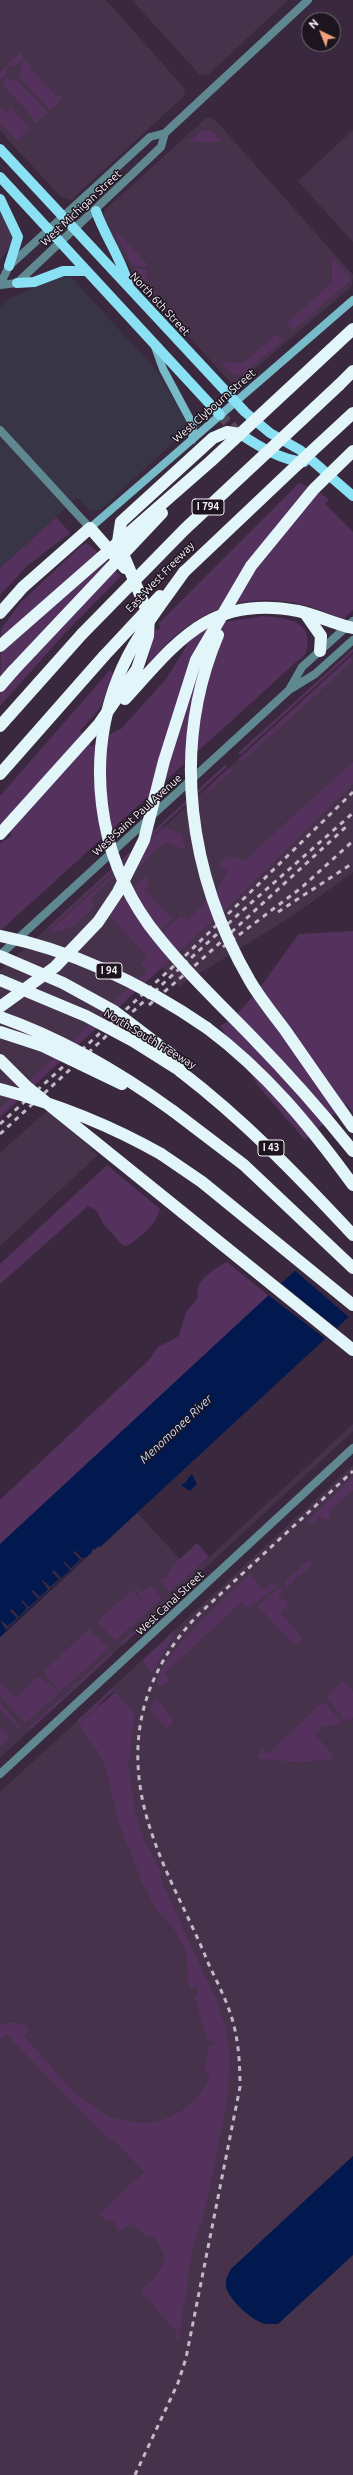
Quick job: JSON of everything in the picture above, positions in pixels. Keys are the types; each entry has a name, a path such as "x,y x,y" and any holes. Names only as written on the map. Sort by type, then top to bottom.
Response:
{"highway":[{"path":"0,646 211,461 353,329"},
{"name":"East-West Freeway","path":"0,726 82,634 185,528 353,371"},
{"name":"East-West Freeway","path":"0,774 104,656 184,572 353,413"},
{"path":"99,724 137,669 148,636 149,616 129,572 118,542 121,522 213,438 227,432 240,434"},
{"path":"0,1007 55,968 98,922 129,872 144,840 164,761 196,660 238,587 276,534 314,489 353,451"},
{"path":"0,686 211,461"},
{"path":"0,613 23,587 90,528 129,572"},
{"path":"184,572 136,641 118,676 108,707 102,738 99,769 104,824 116,861 131,896 149,925 172,952 317,1106 353,1151"},
{"path":"238,587 205,665 193,729 190,760 195,834 202,870 224,931 251,982 353,1127"},
{"path":"2,832 99,724 116,709 186,635 208,620 233,612 257,609 280,609 305,613 351,625"},
{"path":"305,613 321,636 320,651"},
{"name":"I 94","path":"0,936 47,947 111,972 166,1000 207,1028 232,1048 275,1087 314,1132 353,1185"},
{"path":"0,955 63,983 114,1012 172,1055 180,1071"},
{"name":"North-South Freeway","path":"0,980 86,1016 133,1041 180,1071 222,1103 256,1134 353,1235"},
{"name":"I 43","path":"0,1017 54,1039 99,1062 136,1084 244,1165 353,1268"},
{"path":"0,1032 43,1046 89,1067 173,1111"},
{"path":"0,1060 52,1108 353,1350"},
{"path":"0,1089 50,1103 94,1120 161,1154 202,1182 353,1305"}],"main road":[{"name":"North 6th Street","path":"0,149 235,402 270,433 300,450 353,496"},
{"path":"0,177 220,415"},
{"path":"0,199 18,238 9,266"},
{"path":"96,211 101,226 122,263 129,289"},
{"path":"17,283 34,282 63,271 87,271"},
{"name":"West Clybourn Street","path":"90,528 353,300"},
{"path":"154,343 163,369 193,425 192,440"},
{"path":"240,434 257,445 291,461 312,462"}],"street":[{"name":"West Michigan Street","path":"0,285 9,266 150,137 165,133 308,0"},
{"name":"West Michigan Street","path":"0,285 17,283 96,211 161,148 165,133"},
{"path":"0,430 90,528"},
{"name":"West Saint Paul Avenue","path":"289,690 302,667 351,625"},
{"name":"West Saint Paul Avenue","path":"0,955 289,690 315,674 353,640"},
{"name":"West Canal Street","path":"0,1774 353,1448"}],"shaded area":[{"path":"0,0 106,0 185,89 184,96 71,200 61,197 0,131"},
{"path":"132,0 288,0 209,74 204,75 199,74"},
{"path":"20,53 24,58 18,64 8,66 5,76 0,80 0,72"},
{"path":"26,60 31,65 29,67 57,97 59,95 62,99 50,110 19,76 23,71 19,67"},
{"path":"7,78 10,78 11,82 16,79 48,112 36,123 32,120 34,118 6,88 3,87 3,82"},
{"path":"0,107 6,113 11,108 31,129 26,133 10,117 25,134 17,141 0,122"},
{"path":"210,117 216,121 353,275 352,286 237,384 229,381 134,275 103,220 105,210 205,119"},
{"path":"202,130 211,131 223,142 189,142"},
{"path":"353,130 353,242 298,181"},
{"path":"0,207 13,236 9,248 0,260"},
{"path":"113,228 147,264 147,266 133,266"},
{"path":"332,257 350,277 350,281 293,330 286,324 330,284 332,285"},
{"path":"135,269 147,269 146,282"},
{"path":"58,276 71,277 157,371 186,420 187,430 101,509 93,511 88,509 77,497 0,568 0,307 9,299"},
{"path":"276,334 282,340 245,373 241,375 234,375 221,362 244,363"},
{"path":"299,483 318,491 329,500 325,504 353,532 353,610 342,620 323,611 284,601 264,600 245,602 225,607 207,614 183,629 147,665 154,630 160,629 159,623"},
{"path":"56,517 70,533 28,565 0,595 0,568"},
{"path":"86,543 91,546 121,576 65,633 0,706 1,629 21,602 82,545"},
{"path":"263,616 290,620 303,627 308,642 306,653 0,931 0,844 12,835 0,823 0,796 110,670 113,673 101,707 80,731 92,747 100,739 121,729 166,679 192,637 219,623"},
{"path":"353,649 353,652 240,755 238,753"},
{"path":"353,654 353,872 294,915 179,986 162,967 0,1117 0,971 159,826 164,827"},
{"path":"353,655 351,660 352,662 242,762 239,759"},
{"path":"353,762 353,784 239,896 0,1117 0,1108 147,971 141,964 148,957 109,915 109,912 144,878 147,878 149,884 144,889 172,919 160,930 162,933 181,916 188,921 217,890 229,871 217,865 228,856 245,860"},
{"path":"225,765 227,767 50,928 48,927"},
{"path":"230,767 233,770 211,790 208,790 208,788"},
{"path":"164,828 182,834 185,847 183,849 165,842 130,875 122,869 90,899 95,906 74,926 52,933 50,931"},
{"path":"353,931 353,1113 346,1104 305,1140 259,1087 220,1026 230,1020 251,998 299,934"},
{"path":"50,1108 98,1155 0,1246 0,1153"},
{"path":"107,1165 160,1209 151,1226 127,1246 122,1245 103,1223 96,1210 88,1206 0,1284 0,1264"},
{"path":"227,1262 270,1297 0,1544 0,1500 149,1360 158,1347 179,1336 186,1312 198,1298 197,1292 202,1281 216,1268"},
{"path":"353,1424 353,1431 0,1758 0,1637 92,1552 91,1550 99,1546 101,1547 137,1513 180,1559 205,1561"},
{"path":"353,1465 353,2156 231,2269 226,2278 226,2287 231,2296 278,2324 353,2255 353,2475 0,2475 0,1792 98,1702 131,1738 135,1714 111,1689"},
{"path":"353,1477 353,1490 329,1511 329,1520 318,1516 316,1522 307,1522"},
{"path":"197,1543 209,1557 169,1592 158,1579 166,1578 171,1571 170,1568"},
{"path":"309,1560 312,1564 287,1587 285,1582"},
{"path":"250,1574 263,1590 271,1584 277,1586 250,1607 246,1607 241,1602 164,1674 169,1680 163,1686 158,1685 159,1675 167,1661 180,1645 195,1627"},
{"path":"133,1583 142,1593 150,1586 162,1598 116,1640 97,1622 132,1590 139,1599 141,1598"},
{"path":"279,1588 283,1591 278,1595 288,1605 280,1613 303,1638 294,1645 258,1606"},
{"path":"165,1602 165,1606 123,1645 119,1644"},
{"path":"89,1629 108,1648 60,1692 43,1672"},
{"path":"174,1631 174,1634 151,1675 143,1660"},
{"path":"112,1651 113,1654 30,1730 29,1728"},
{"path":"36,1678 42,1678 59,1693 25,1723 0,1696 0,1682 15,1698"},
{"path":"343,1681 353,1692 353,1717 346,1721 327,1698"},
{"path":"111,1689 114,1690 78,1724 78,1720"},
{"path":"115,1692 135,1714 128,1765 135,1812 143,1839 162,1875 160,1875 163,1885 216,2000 224,2022 229,2053 228,2093 203,2218 193,2246 178,2340 175,2338 177,2332 141,2291 154,2279 163,2264 165,2257 154,2237 146,2235 132,2223 119,2232 114,2223 116,2219 105,2220 99,2214 144,2172 113,2139 110,2141 6,2034 0,2040 0,2024 24,2024 29,2029 24,2036 81,2098 98,2110 116,2118 135,2122 157,2121 175,2115 195,2099 211,2076 204,2071 209,2045 214,2045 215,2042 208,2040 194,1995 198,1994 198,1991 195,1987 191,1989 188,1980 187,1956 181,1941 171,1924 157,1911 141,1880 118,1820 106,1768 98,1751 79,1725"},
{"path":"155,1698 174,1720 167,1729 150,1710"},
{"path":"323,1702 343,1723 322,1727 315,1734 335,1759 300,1762 259,1759 258,1755 262,1749 268,1754"},
{"path":"0,1703 21,1727 19,1730 0,1709"},
{"path":"0,1727 10,1738 0,1747"}],"water":[{"name":"Menomonee River","path":"299,1267 353,1313 100,1547 99,1546 94,1550 93,1548 92,1552 0,1637 0,1544"},
{"path":"192,1474 197,1484 190,1491 181,1485 187,1482 186,1481"},
{"path":"353,2156 353,2255 278,2324 266,2324 248,2315 232,2298 226,2287 227,2278 231,2269"}],"pier":[{"path":"353,1207 353,1316 350,1318 294,1270"},
{"path":"281,1283 338,1329 327,1340 268,1295"},
{"path":"75,1551 82,1558 86,1557 6,1630 0,1620 8,1626 17,1618 10,1611 12,1609 19,1617 27,1608 21,1601 22,1600 29,1607 38,1599 31,1591 33,1590 40,1597 48,1589 42,1581 43,1580 50,1587 59,1579 52,1572 54,1570 61,1578 70,1570 63,1562 64,1561 71,1568 80,1560 73,1552"}],"tunnel":[{"path":"220,415 240,434"}],"railway":[{"path":"0,1124 187,954 353,792"},
{"path":"0,1134 243,910 353,813"},
{"path":"149,1005 200,961 348,825"},
{"path":"223,947 301,888 353,841"},
{"path":"278,912 353,863"},
{"path":"135,2475 178,2383 186,2358 240,2087 237,2044 230,2013 166,1870 153,1837 144,1806 139,1776 138,1746 142,1718 149,1691 161,1664 178,1639 199,1614 353,1471"}]}
